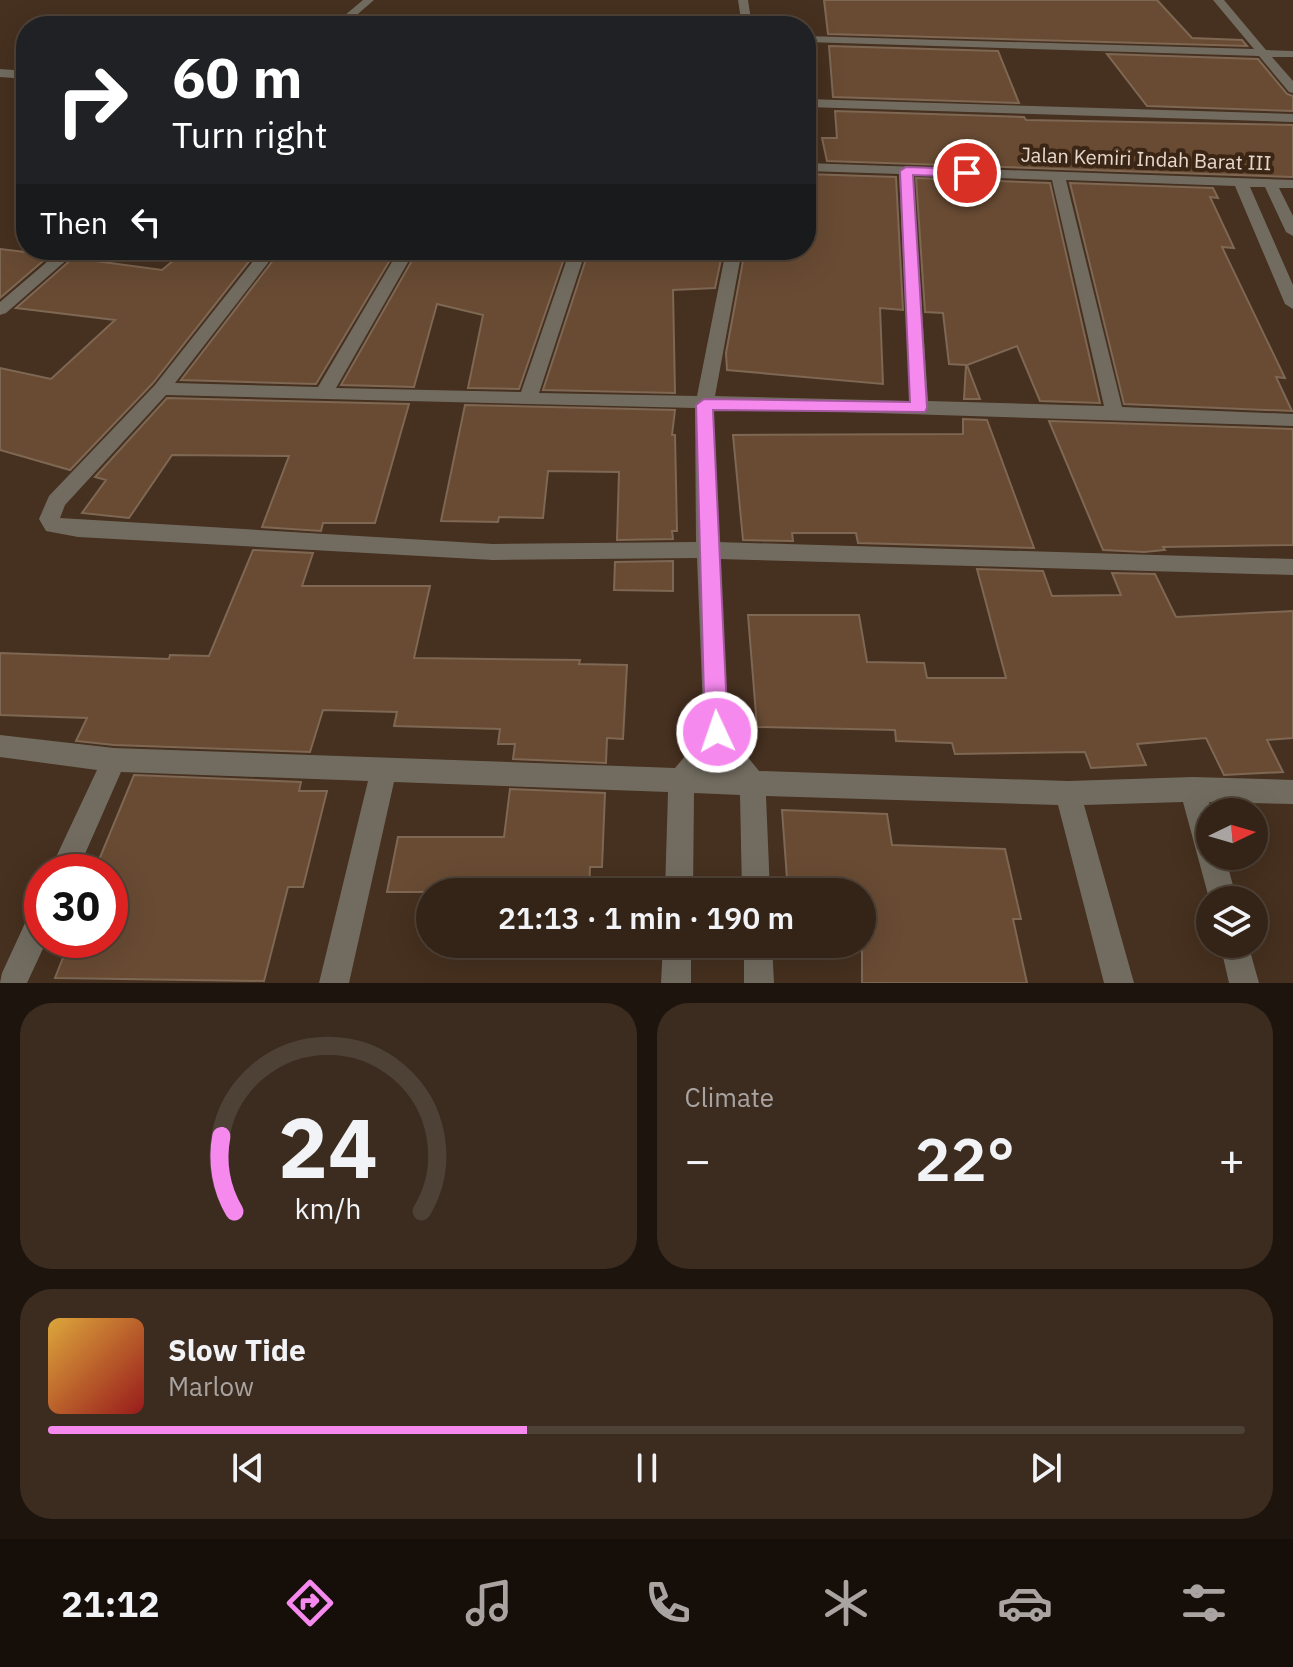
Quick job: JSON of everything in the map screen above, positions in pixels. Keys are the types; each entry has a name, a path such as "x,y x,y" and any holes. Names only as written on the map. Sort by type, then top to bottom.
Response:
{"street":[{"path":"349,16 369,0"},
{"path":"1218,0 1293,89"},
{"path":"816,39 1293,54"},
{"path":"816,103 1293,118"},
{"name":"Jalan Kemiri Indah Barat III","path":"816,167 1293,184"},
{"path":"906,171 919,408"},
{"path":"1058,176 1114,412"},
{"path":"1241,183 1293,304"},
{"path":"1270,183 1293,232"},
{"path":"0,310 58,260"},
{"path":"262,260 161,389 56,501 49,519 53,525 78,529 493,552 707,550 1293,567"},
{"path":"323,395 401,260"},
{"path":"527,400 575,260"},
{"path":"732,260 704,405 707,550 717,738 753,783 756,878"},
{"path":"161,389 704,405 1114,412 1293,420"},
{"path":"679,878 681,780 717,738"},
{"path":"0,746 114,760 753,783 1068,793 1193,789 1293,792"},
{"path":"71,854 114,760"},
{"path":"334,983 384,769"},
{"path":"1193,789 1196,800"},
{"path":"1068,793 1119,983"},
{"path":"12,983 24,957"},
{"path":"676,983 677,958"},
{"path":"758,958 759,983"},
{"path":"1238,958 1244,983"}],"building":[{"path":"824,0 1157,0 1192,38 1242,40 1247,46 828,34"},
{"path":"829,46 998,51 1019,103 833,97"},
{"path":"1107,54 1258,59 1287,94 1293,96 1293,111 1147,106"},
{"path":"835,111 1024,117 1026,120 1293,125 1293,177 827,161 822,138 837,138"},
{"path":"816,174 896,177 903,310 880,308 883,384 727,370 726,353 743,260 816,260"},
{"path":"916,178 1050,183 1100,403 1040,401 1017,346 967,365 980,399 964,399 966,365 949,364 943,313 925,312"},
{"path":"1070,183 1213,188 1218,198 1210,197 1234,248 1222,247 1285,378 1276,377 1292,411 1124,404"},
{"path":"0,249 16,251 16,260 44,260 0,298"},
{"path":"71,260 162,270 174,260 250,260 153,383 70,470 0,450 0,368 51,379 115,320 16,308"},
{"path":"273,260 390,260 316,384 181,380"},
{"path":"412,260 564,260 519,389 468,388 483,315 437,304 414,387 341,385"},
{"path":"586,260 721,260 715,288 673,290 675,393 543,390"},
{"path":"167,398 409,404 375,523 323,523 321,531 262,527 289,456 172,455 129,518 82,513 106,480 95,477"},
{"path":"465,405 675,410 672,435 675,435 677,531 672,531 673,539 617,540 619,472 548,471 543,518 499,517 498,522 441,521"},
{"path":"963,419 987,420 1034,548 858,543 856,533 792,533 793,541 743,540 733,435 963,434"},
{"path":"1049,421 1293,429 1293,545 1163,547 1165,550 1144,552 1103,550"},
{"path":"253,550 313,553 302,586 430,586 414,658 580,660 579,664 627,665 623,739 607,738 606,763 513,759 515,744 498,744 500,729 394,726 397,712 323,710 310,752 114,745 76,741 87,718 0,715 0,653 169,659 170,655 209,656"},
{"path":"673,561 673,591 614,590 615,562"},
{"path":"977,569 1043,571 1052,596 1121,595 1112,573 1155,574 1176,617 1293,611 1293,738 1267,740 1283,772 1224,775 1206,738 1137,744 1146,765 1091,768 1085,752 955,754 952,743 896,741 895,730 757,727 748,615 859,615 867,662 924,663 927,678 1006,678"},
{"path":"134,775 301,782 299,791 327,791 303,887 288,887 264,981 55,978 63,958 128,958 128,854 101,854"},
{"path":"510,789 605,793 602,867 590,867 590,878 416,878 416,892 387,892 398,837 504,837"},
{"path":"782,810 887,814 892,845 1005,849 1021,919 1013,919 1027,983 862,983 862,958 876,958 876,878 787,878"}],"route":[{"path":"717,732 707,550 704,405 919,408 906,171 967,173"}]}
